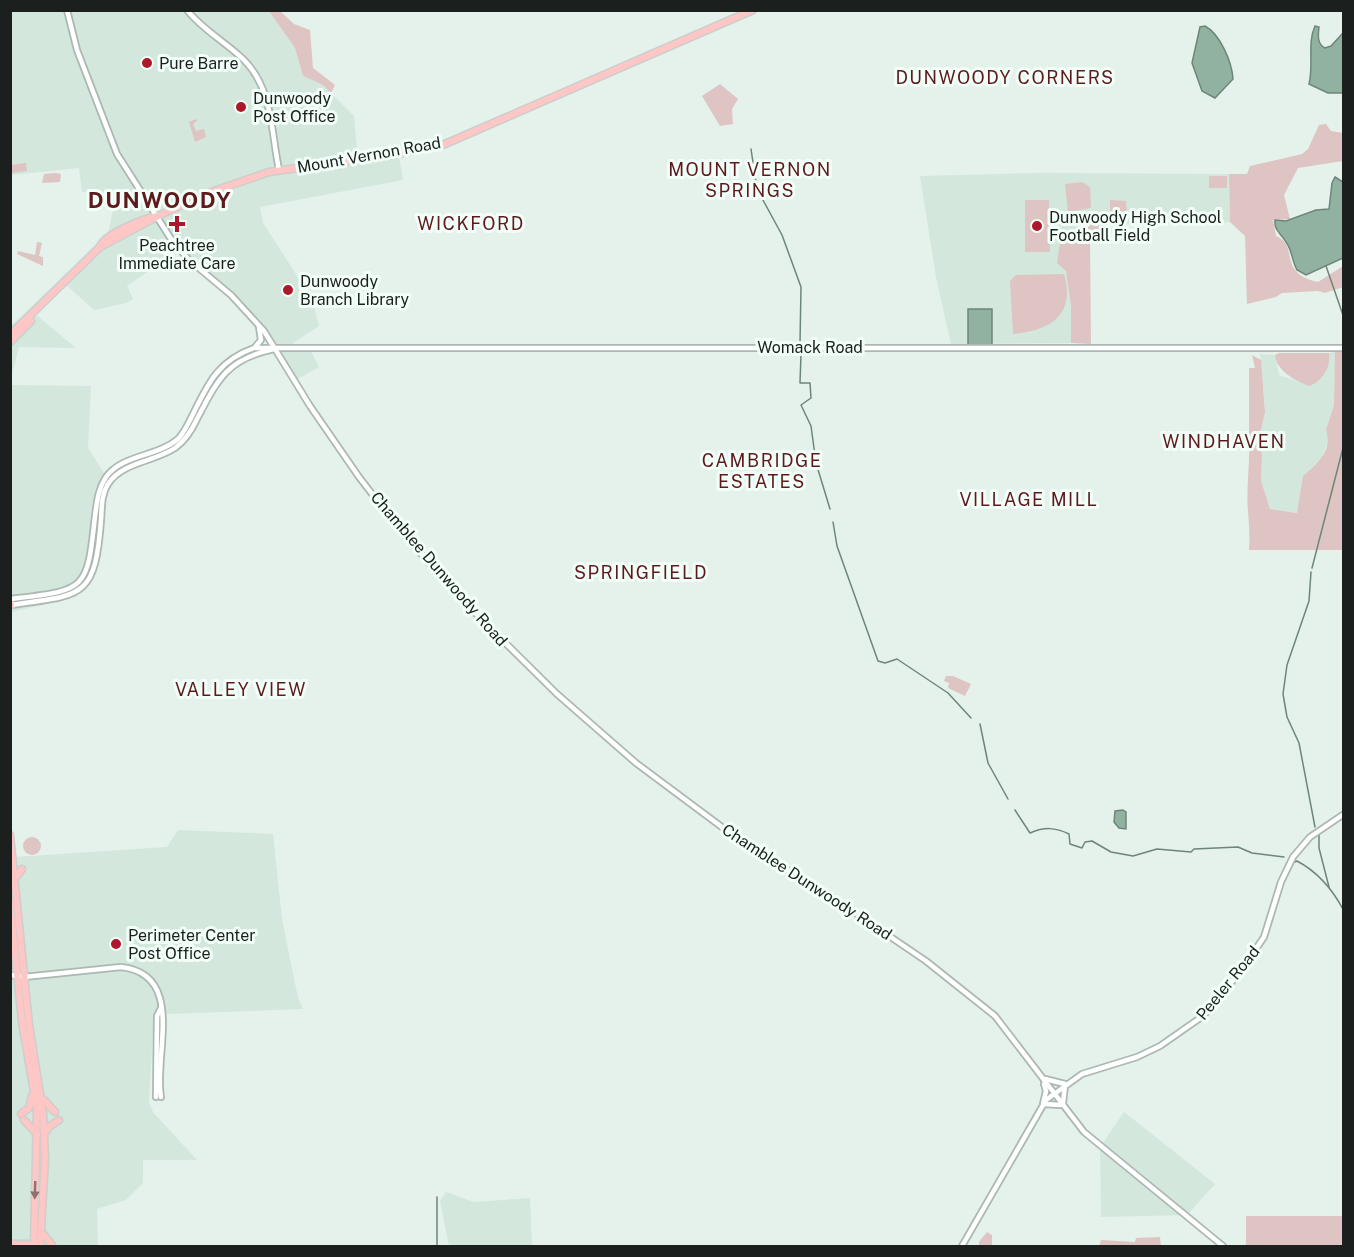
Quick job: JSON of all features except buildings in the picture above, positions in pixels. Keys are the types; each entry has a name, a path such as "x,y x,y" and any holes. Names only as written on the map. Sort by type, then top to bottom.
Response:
{"main road":[{"name":"Mount Vernon Road","path":"10,334 100,247 158,216 236,183 279,170 393,155 445,144 753,10"},
{"path":"10,342 25,328 36,311"},
{"path":"10,835 18,976 40,1088 45,1137 41,1231 37,1245"},
{"path":"14,880 22,869"},
{"path":"10,902 22,1022 33,1082 37,1134 34,1234 37,1245"},
{"path":"34,1059 41,1077 45,1101 55,1112"},
{"path":"33,1082 30,1086 31,1103 22,1117 37,1134"},
{"path":"45,1137 50,1126 59,1120"},
{"path":"41,1231 52,1245"},
{"path":"23,1244 34,1234"},
{"path":"10,1244 37,1245"}],"street":[{"name":"Chamblee Dunwoody Road","path":"67,10 77,50 116,152 183,254 231,295 259,325 276,348 321,423 398,528 495,635 571,707 636,764 750,848 820,889 941,972 995,1016 1043,1078"},
{"path":"187,10 204,29 243,59 258,78 268,103 279,170"},
{"path":"10,599 53,594 76,585 87,572 91,561 98,495 106,477 117,467 177,440 213,373 254,348 261,340 259,325"},
{"name":"Womack Road","path":"254,348 1344,348"},
{"path":"11,605 60,597 85,585 96,566 104,492 113,477 125,469 165,453 183,441 223,373 253,353 276,348"},
{"name":"Peeler Road","path":"1054,1092 1092,1070 1152,1050 1182,1033 1203,1016 1241,971 1264,937 1281,882 1293,857 1310,837 1344,814"},
{"path":"10,980 18,976 130,968 140,972 153,984 161,1008 158,1016 159,1096"},
{"path":"1043,1078 1065,1084 1062,1096 1064,1106"},
{"path":"1043,1078 1088,1135 1223,1246"},
{"path":"1043,1078 1046,1090 1043,1104"},
{"path":"962,1246 1043,1104 1054,1092"},
{"path":"1043,1104 1053,1103 1064,1106"}],"shaded area":[{"path":"11,11 269,11 295,48 303,76 323,85 354,116 358,160 399,157 403,180 260,207 263,223 312,299 319,326 293,343 312,353 319,367 294,381 270,341 238,300 184,255 175,253 127,286 133,299 126,303 94,310 66,285 34,313 76,348 19,347 11,377 11,326 108,233 113,210 111,192 82,192 79,168 11,175"},
{"path":"269,11 280,11 294,24 310,30 313,68 335,85 331,93 323,85 303,76 295,48"},
{"path":"1205,26 1216,35 1228,57 1233,79 1215,98 1202,91 1192,63 1200,27"},
{"path":"1315,26 1319,27 1319,42 1325,48 1331,46 1343,33 1343,93 1328,93 1309,84 1311,39"},
{"path":"720,84 738,99 732,109 733,124 720,126 702,96"},
{"path":"196,119 197,121 193,124 196,131 204,129 206,137 195,142 189,122"},
{"path":"1326,124 1331,131 1343,133 1343,161 1298,168 1284,195 1290,219 1273,220 1276,236 1287,246 1297,272 1305,278 1318,282 1343,266 1343,287 1325,293 1318,291 1282,293 1276,297 1247,304 1245,236 1230,222 1229,174 1247,174 1250,166 1302,154 1308,149 1319,125"},
{"path":"26,163 27,171 11,173 11,165"},
{"path":"1041,173 1229,174 1230,222 1093,225 1093,222 1081,238 1060,241 1057,263 1066,270 1071,306 1071,343 951,344 936,277 920,176"},
{"path":"44,174 61,174 60,182 42,183"},
{"path":"1209,176 1227,176 1227,188 1209,188"},
{"path":"1335,177 1343,182 1343,258 1306,275 1297,270 1288,245 1277,229 1275,220 1286,221 1316,210 1329,209 1332,183"},
{"path":"1082,182 1090,187 1091,208 1068,212 1065,184"},
{"name":"Dunwoody High School Football Field","path":"1025,200 1049,200 1050,252 1025,252"},
{"path":"1110,200 1126,201 1127,216 1110,217"},
{"path":"1093,221 1094,225 1104,225 1102,232 1090,239 1091,344 1071,343 1071,306 1066,271 1057,263 1060,241 1081,238"},
{"path":"37,242 42,243 39,256 43,257 43,266 17,254 18,251 35,255"},
{"path":"1064,274 1067,288 1066,300 1057,318 1049,325 1038,329 1013,334 1010,281 1016,275"},
{"path":"968,309 992,309 992,345 968,345"},
{"path":"1335,352 1334,405 1326,430 1329,437 1322,459 1303,477 1298,513 1270,509 1261,481 1262,456 1259,438 1265,406 1260,354 1275,355 1279,375 1312,386 1320,378 1329,353"},
{"path":"1335,352 1344,352 1343,550 1249,550 1247,494 1249,368 1255,368 1252,355 1261,360 1265,412 1259,438 1262,456 1261,481 1270,509 1297,513 1303,476 1318,462 1327,444 1326,430 1334,405"},
{"path":"1279,353 1329,353 1329,363 1322,377 1310,386 1293,379 1283,371 1276,361 1275,355"},
{"path":"10,385 91,386 88,448 109,481 101,499 101,539 93,570 76,597 11,612"},
{"path":"946,676 953,676 971,684 965,696 948,688 949,683 944,681"},
{"path":"1115,811 1126,812 1126,829 1119,828 1114,822"},
{"path":"178,830 273,834 282,919 298,998 303,1009 169,1014 154,1012 149,1102 153,1112 197,1160 143,1160 143,1183 126,1200 97,1209 98,1246 11,1246 10,837 15,857 167,847"},
{"path":"32,837 38,840 41,846 38,852 32,855 26,852 23,846 26,840"},
{"path":"1124,1112 1215,1184 1187,1215 1101,1217 1100,1147"},
{"path":"446,1192 474,1202 530,1198 532,1246 449,1246 440,1201"},
{"path":"1246,1216 1343,1216 1343,1246 1243,1246 1246,1244"},
{"path":"987,1232 992,1235 992,1246 979,1246 979,1242"},
{"path":"1160,1237 1161,1246 1099,1246 1101,1240 1135,1242 1136,1238"}],"waterway":[{"path":"751,149 757,189 782,235 801,287 800,343"},
{"path":"1326,266 1344,318"},
{"path":"801,354 800,383 810,383 811,398 801,405 811,426 816,463 830,509"},
{"path":"1312,568 1344,444"},
{"path":"833,522 837,546 878,661 885,663 897,659 948,693 971,718"},
{"path":"1311,572 1309,601 1287,665 1283,694 1287,717 1299,743 1315,827"},
{"path":"980,724 988,763 1008,799"},
{"path":"1015,810 1030,833 1045,829 1059,830 1069,834 1070,844 1082,848 1085,842 1092,841 1111,852 1133,856 1157,849 1191,852 1194,849 1238,847 1252,853 1284,857"},
{"path":"1319,835 1319,848 1329,887"},
{"path":"1295,862 1305,865 1318,876 1330,889 1344,911"},
{"path":"437,1197 437,1246"}],"place":[{"name":"Pure Barre","path":"147,63"},
{"name":"Dunwoody Post Office","path":"241,107"},
{"name":"Peachtree Immediate Care","path":"177,224"},
{"name":"Dunwoody High School Football Field","path":"1037,226"},
{"name":"Dunwoody Branch Library","path":"288,290"},
{"name":"Perimeter Center Post Office","path":"116,944"}],"district":[{"name":"DUNWOODY CORNERS","path":"1005,77"},
{"name":"MOUNT VERNON SPRINGS","path":"750,180"},
{"name":"DUNWOODY","path":"160,200"},
{"name":"WICKFORD","path":"471,223"},
{"name":"WINDHAVEN","path":"1224,441"},
{"name":"CAMBRIDGE ESTATES","path":"762,470"},
{"name":"VILLAGE MILL","path":"1029,499"},
{"name":"SPRINGFIELD","path":"641,572"},
{"name":"VALLEY VIEW","path":"241,689"}]}
